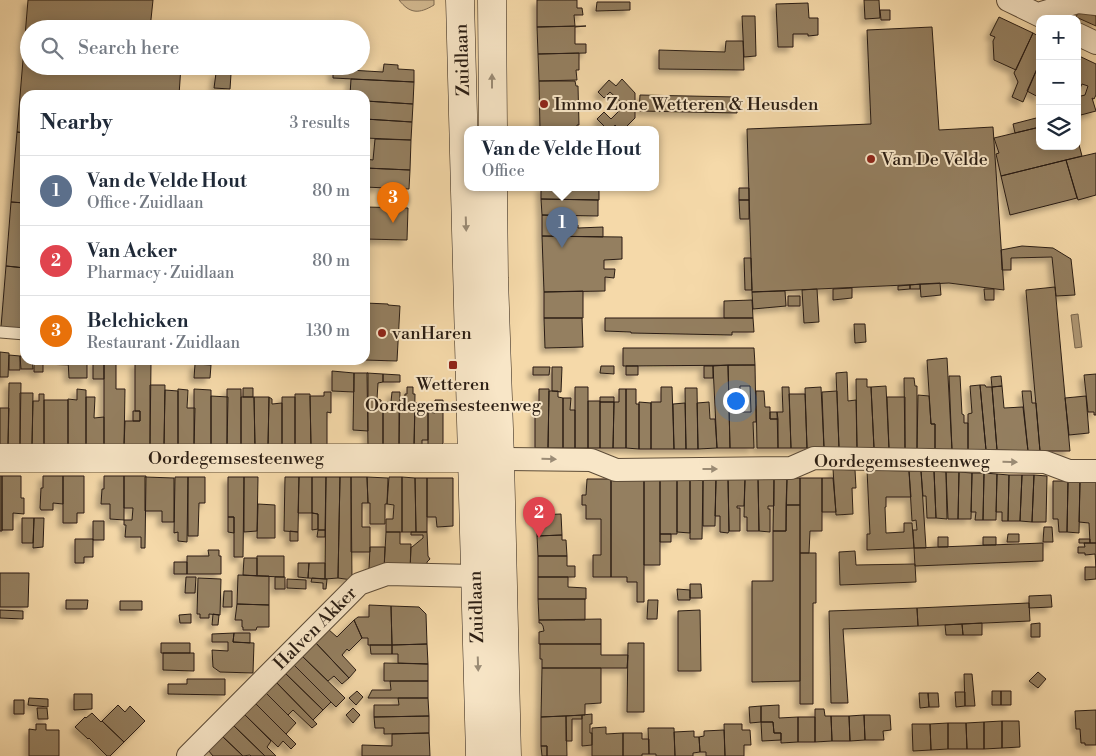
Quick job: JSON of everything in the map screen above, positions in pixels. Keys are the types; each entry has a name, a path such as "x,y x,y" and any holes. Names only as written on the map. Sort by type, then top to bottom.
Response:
{"main road":[{"name":"Zuidlaan","path":"460,0 464,134"},
{"name":"Zuidlaan","path":"492,0 493,126"},
{"name":"Zuidlaan","path":"466,191 480,756"},
{"name":"Zuidlaan","path":"493,191 507,756"},
{"name":"Zuidlaan","path":"468,269 478,283 479,329 484,347 486,390 490,402 498,409"},
{"name":"Oordegemsesteenweg","path":"0,458 472,458"},
{"name":"Zuidlaan","path":"472,458 479,461 483,466 485,508 489,530 491,590 494,604 504,613"}],"street":[{"path":"1008,0 1041,15"},
{"path":"1046,15 1078,2 1096,4"},
{"path":"1081,36 1096,43"},
{"name":"Oordegemsesteenweg","path":"500,459 592,460 616,470 791,468 814,458 1045,462 1069,471 1096,471"},
{"name":"Halven Akker","path":"188,756 359,584 386,574 476,576"}],"lane":[{"path":"0,332 20,334"}],"shaded area":[{"path":"399,0 434,0 434,5 424,10 415,11 407,8"},
{"path":"1078,314 1082,347 1075,348 1071,315"}],"building":[{"path":"28,0 153,0 151,20 26,20"},
{"path":"537,0 577,0 577,8 582,8 583,15 574,15 575,26 537,27"},
{"path":"864,0 879,0 880,18 865,19"},
{"path":"597,2 630,2 630,10 596,11"},
{"path":"808,3 809,18 818,18 818,35 793,34 793,47 778,47 776,4"},
{"path":"880,10 890,10 890,20 881,20"},
{"path":"1079,11 1096,16 1096,26 1081,19 1081,15 1077,15"},
{"path":"742,16 755,16 756,56 744,57"},
{"path":"999,17 1033,33 1016,70 994,60 993,41 995,37 990,35"},
{"path":"586,26 575,27 575,44 586,44 586,53 538,54 537,27"},
{"name":"Van De Velde","path":"932,27 939,130 993,127 1004,290 949,283 752,292 747,129 871,124 867,30"},
{"path":"1033,33 1036,35 1036,71 1023,102 1012,97 1018,82 1014,73"},
{"path":"726,41 743,41 744,70 659,69 659,50 725,52"},
{"path":"579,53 579,70 576,70 577,80 539,81 538,54"},
{"path":"1081,57 1096,64 1096,95 1094,99 1092,98 1096,111 1081,115 1081,96 1085,95 1088,86 1082,84 1081,86"},
{"path":"384,64 398,65 398,69 414,70 414,82 333,78 333,75 370,75 370,71 383,72"},
{"path":"1036,71 1036,96 1027,91"},
{"path":"22,75 180,75 179,90 20,90"},
{"path":"216,75 231,75 230,89 214,88"},
{"path":"351,79 414,82 413,104 370,101 370,90 350,90"},
{"path":"622,79 635,93 635,118 627,126 604,126 597,119 604,112 611,119 623,107 623,104 610,92 604,98 598,92 609,80 616,86"},
{"path":"539,81 575,81 576,86 578,86 579,125 540,126"},
{"path":"640,95 737,97 737,113 639,111"},
{"path":"20,96 20,132 17,132"},
{"path":"370,101 413,104 412,122 370,119"},
{"path":"1036,118 1036,128 1015,133 1013,124"},
{"path":"370,119 412,122 411,140 370,138"},
{"path":"1036,128 1036,150 1080,150 1082,156 1001,176 996,154 999,153 994,138"},
{"path":"17,132 20,132 20,203 11,202"},
{"path":"375,139 411,140 410,170 370,168 370,160 373,160"},
{"path":"1096,153 1096,195 1078,200 1066,160"},
{"path":"1066,160 1077,198 1010,215 1001,176"},
{"path":"370,168 410,170 409,189 370,187"},
{"path":"739,188 749,188 749,200 739,200"},
{"path":"541,191 599,191 599,200 541,199"},
{"path":"541,199 598,200 598,216 542,215"},
{"path":"739,200 749,200 749,219 740,219"},
{"path":"11,202 20,203 20,267 6,266"},
{"path":"370,207 408,208 407,240 370,239"},
{"path":"542,215 571,216 571,225 578,225 578,228 603,227 603,237 542,236"},
{"path":"542,236 622,237 622,259 604,260 604,269 615,269 614,278 605,277 605,291 544,292"},
{"path":"1022,246 1053,248 1071,259 1075,295 1056,296 1052,257 1011,258 1011,270 1002,270 1001,250"},
{"path":"744,258 751,258 752,290 745,290"},
{"path":"6,266 20,267 20,329 1,327"},
{"path":"940,283 941,295 921,297 920,284"},
{"path":"920,284 920,289 910,289 910,285"},
{"path":"910,285 910,289 898,290 898,286"},
{"path":"1055,287 1070,451 1040,451 1026,290"},
{"path":"852,288 852,298 833,300 833,289"},
{"path":"817,289 819,322 804,323 802,290"},
{"path":"984,289 994,289 994,300 985,300"},
{"path":"583,291 583,318 544,318 544,292"},
{"path":"785,291 786,306 753,309 752,292"},
{"path":"788,296 800,296 800,306 788,306"},
{"path":"752,300 753,318 724,318 724,301"},
{"name":"vanHaren","path":"370,303 400,306 397,361 370,360"},
{"path":"544,318 582,318 583,347 545,348"},
{"path":"605,318 753,318 754,332 732,332 732,335 605,331"},
{"path":"854,324 865,324 866,342 855,343"},
{"path":"623,348 754,348 755,365 623,366"},
{"path":"0,352 9,353 8,377 0,377"},
{"path":"9,355 20,356 20,370 9,370"},
{"path":"947,358 952,450 935,449 935,424 931,424 927,360"},
{"path":"21,365 33,365 33,369 21,369"},
{"path":"34,365 43,365 43,372 34,372"},
{"path":"68,365 87,365 87,378 69,378"},
{"path":"93,365 104,365 104,379 93,379"},
{"path":"104,365 116,365 116,389 125,389 124,446 104,446"},
{"path":"135,365 151,365 150,446 124,446 125,421 140,421 140,411 135,411"},
{"path":"195,365 211,365 210,378 194,378"},
{"path":"728,365 755,365 756,422 753,422 754,448 730,448","holes":["740,386 750,386 751,412 740,412"]},
{"path":"728,365 730,448 717,448 713,366"},
{"path":"601,366 614,366 614,374 600,373"},
{"path":"626,366 638,366 638,375 626,375"},
{"path":"704,366 713,366 713,378 704,378"},
{"path":"533,367 550,367 549,375 533,375"},
{"path":"552,367 562,367 561,392 552,391"},
{"path":"332,371 354,373 354,392 332,391"},
{"path":"847,372 848,401 856,400 857,448 839,448 836,373"},
{"path":"354,373 368,373 368,431 353,430"},
{"path":"367,373 383,374 383,382 378,383 377,399 383,403 383,447 368,447"},
{"path":"383,374 400,375 400,382 383,382"},
{"path":"1096,374 1096,415 1094,415 1094,412 1088,412 1084,375"},
{"path":"949,376 960,376 962,414 964,415 964,423 968,423 968,450 952,450"},
{"path":"1001,376 1002,386 992,387 991,377"},
{"path":"904,378 914,378 915,386 917,386 917,449 905,449"},
{"path":"856,379 867,379 867,387 871,387 874,448 857,448"},
{"path":"9,383 21,383 20,445 8,445"},
{"path":"150,385 165,385 164,446 150,446"},
{"path":"980,385 992,387 997,450 986,450"},
{"path":"980,385 986,450 968,450 968,414 972,413 970,386"},
{"path":"886,386 889,449 874,448 871,387"},
{"path":"1002,386 1004,408 1023,407 1028,451 997,450 992,387"},
{"path":"407,387 413,387 413,394 415,394 414,447 399,447 399,411 404,411"},
{"path":"575,387 588,387 588,448 575,448"},
{"path":"661,387 672,387 674,449 651,449 651,402 661,402"},
{"path":"782,387 789,387 791,448 778,448 777,412 783,412"},
{"path":"821,387 824,448 807,448 805,388"},
{"path":"243,388 253,388 253,397 243,397"},
{"path":"685,388 697,388 698,449 686,449"},
{"path":"77,389 86,390 86,446 68,445 68,399 77,400"},
{"path":"178,389 188,390 187,408 195,408 194,446 178,446"},
{"path":"194,389 211,390 211,446 194,446"},
{"path":"227,389 241,389 241,446 227,446"},
{"path":"539,389 549,389 548,448 535,448 535,411 539,411"},
{"path":"619,389 626,389 626,448 613,448 614,402 619,402"},
{"path":"626,389 636,389 636,404 639,404 639,449 626,448"},
{"path":"165,390 178,391 178,446 164,446"},
{"path":"549,391 558,391 558,397 563,398 563,448 548,448"},
{"path":"756,391 764,391 765,407 770,407 770,419 778,419 778,448 757,448"},
{"path":"837,391 839,448 824,448 822,392"},
{"path":"1022,391 1031,391 1032,403 1036,403 1040,451 1028,451"},
{"path":"324,392 331,392 331,413 327,412 327,447 311,447 310,396 324,396"},
{"path":"392,392 400,392 399,447 383,447 383,403 391,402"},
{"path":"20,393 33,393 32,445 20,445"},
{"path":"39,394 44,394 44,446 32,445 33,401 39,401"},
{"path":"295,394 310,394 311,447 295,447"},
{"path":"789,394 805,394 807,448 791,448"},
{"path":"918,395 929,396 931,424 935,424 935,449 917,449"},
{"path":"211,396 228,397 227,446 211,446"},
{"path":"1086,396 1089,433 1069,435 1065,398"},
{"path":"86,397 95,397 94,418 104,417 104,446 86,446"},
{"path":"241,397 254,397 255,447 241,446"},
{"path":"254,397 269,397 268,446 255,447"},
{"path":"269,397 272,399 272,404 282,403 282,447 268,446"},
{"path":"282,397 295,397 295,447 282,447"},
{"path":"600,397 614,397 614,402 600,402"},
{"path":"887,397 905,397 905,449 889,449"},
{"path":"563,398 571,398 570,410 575,410 575,448 563,448"},
{"path":"44,400 68,400 68,445 44,446"},
{"path":"435,400 443,400 443,443 439,447 428,447 428,412 435,413"},
{"path":"588,401 600,401 600,448 588,448"},
{"path":"600,402 614,402 613,448 600,448"},
{"path":"639,402 651,403 651,449 639,449"},
{"path":"709,402 710,419 715,419 717,448 698,449 697,403"},
{"path":"416,403 427,403 428,440 422,440 422,447 414,447"},
{"path":"685,403 686,449 674,449 673,404"},
{"path":"0,408 9,408 8,445 0,445"},
{"path":"133,411 140,411 140,421 133,421"},
{"path":"770,412 777,412 778,419 770,419"},
{"path":"833,469 855,470 856,488 852,488 853,514 836,515"},
{"path":"867,470 909,471 911,497 886,497 886,533 904,532 904,523 912,523 914,548 867,550 867,534 870,534"},
{"path":"909,471 921,471 926,548 914,548 913,530 917,530 916,520 912,521"},
{"path":"921,471 934,471 936,518 927,518 926,496 923,496"},
{"path":"934,471 946,472 947,519 936,518"},
{"path":"946,472 959,472 958,519 948,519"},
{"path":"959,472 972,473 971,519 958,519"},
{"path":"972,473 984,473 983,520 975,520 976,512 971,512"},
{"path":"984,473 997,474 996,520 983,520"},
{"path":"997,474 1009,475 1008,521 1002,521 1002,512 996,512"},
{"path":"1009,475 1022,475 1020,521 1008,521"},
{"path":"1022,475 1034,475 1032,522 1020,521"},
{"path":"1034,475 1047,476 1046,522 1032,522"},
{"path":"0,476 2,476 2,531 0,531"},
{"path":"2,476 21,476 21,498 24,498 24,514 13,513 13,530 2,530"},
{"path":"43,476 63,476 63,504 53,503 53,510 41,510 40,508"},
{"path":"63,476 84,476 84,513 77,513 77,523 63,523"},
{"path":"104,476 124,476 124,520 110,519 110,504 101,504"},
{"path":"124,476 146,476 145,548 141,548 141,537 125,537 126,525 124,525 124,520 132,520 133,508 124,508"},
{"path":"145,477 174,478 174,522 162,522 162,511 145,511"},
{"path":"175,477 188,477 187,542 178,541 178,532 174,533"},
{"path":"188,477 205,477 205,503 199,503 198,536 188,536"},
{"path":"228,477 244,477 243,557 234,557 234,517 228,517"},
{"path":"244,477 258,477 257,531 244,532"},
{"path":"285,477 299,477 298,532 284,531"},
{"path":"299,477 312,477 312,513 298,513"},
{"path":"312,477 326,477 325,530 318,530 318,514 312,513"},
{"path":"326,477 340,477 338,578 325,579"},
{"path":"340,477 351,477 352,580 338,578"},
{"path":"351,477 367,477 368,503 362,503 362,527 370,527 370,552 351,552"},
{"path":"367,477 388,478 385,524 370,524"},
{"path":"389,477 402,477 402,532 386,532 386,519 393,519 394,505 387,504"},
{"path":"402,477 415,478 416,532 402,532"},
{"path":"415,478 427,478 427,532 416,532"},
{"path":"427,478 453,478 453,526 437,527 436,517 427,517"},
{"path":"728,478 728,533 720,532 720,516 715,516 716,479"},
{"path":"728,478 745,479 744,506 737,506 737,508 740,508 740,531 729,531"},
{"path":"758,478 759,531 747,531 747,517 744,517 745,479"},
{"path":"758,478 774,478 774,506 768,506 768,509 770,509 770,532 759,531"},
{"path":"774,478 787,478 786,531 773,531"},
{"path":"800,478 800,505 786,505 787,479"},
{"path":"800,478 822,478 822,531 810,531 809,553 800,553"},
{"path":"822,478 833,478 836,512 822,512"},
{"path":"587,479 611,479 611,577 593,577 593,555 601,555 601,519 586,519 586,505 582,505 582,495 586,495"},
{"path":"611,479 644,479 644,602 637,602 637,582 627,582 627,577 611,577"},
{"path":"644,479 660,479 660,565 644,565"},
{"path":"660,479 677,479 677,534 660,534"},
{"path":"677,479 690,479 690,533 677,532"},
{"path":"690,479 703,479 702,539 690,539"},
{"path":"703,479 716,479 715,526 703,526"},
{"path":"1053,481 1068,481 1067,532 1059,532 1058,519 1053,519"},
{"path":"1068,481 1080,481 1079,533 1067,532"},
{"path":"1080,481 1096,482 1096,543 1090,543 1089,523 1079,522"},
{"path":"258,504 275,505 275,538 257,538"},
{"path":"786,505 800,505 800,681 752,682 752,581 773,581 773,531 786,531"},
{"path":"312,513 318,514 318,529 312,530"},
{"path":"561,514 562,535 537,536 537,515"},
{"path":"228,517 234,517 234,533 228,532"},
{"path":"22,518 34,518 33,543 22,543"},
{"path":"34,518 44,518 43,547 33,548"},
{"path":"93,521 104,521 104,540 93,540"},
{"path":"1044,527 1052,527 1053,542 1043,542"},
{"path":"318,530 325,530 325,537 317,537"},
{"path":"290,531 298,532 298,541 290,541"},
{"path":"386,532 400,532 400,544 411,544 410,571 384,570"},
{"path":"411,532 427,532 428,556 430,559 427,562 427,571 410,571 411,547 423,538 423,535 411,535"},
{"path":"660,534 671,534 671,542 660,542"},
{"path":"1008,534 1019,534 1019,542 1007,542"},
{"path":"562,535 562,540 566,540 567,556 538,556 537,536"},
{"path":"938,537 948,537 948,547 938,547"},
{"path":"983,537 996,537 996,545 983,545"},
{"path":"75,539 93,539 93,557 84,557 84,563 75,563"},
{"path":"1079,539 1090,539 1090,543 1079,543"},
{"path":"1043,543 1043,561 915,566 914,548"},
{"path":"1084,543 1096,543 1096,567 1095,554 1085,555 1085,553 1078,553 1078,547 1085,547"},
{"path":"370,547 385,547 384,570 369,569"},
{"path":"208,550 219,550 221,574 187,574 187,556 209,556"},
{"path":"855,551 856,565 915,564 916,582 840,585 839,552"},
{"path":"800,553 816,553 816,603 813,603 813,704 800,704"},
{"path":"257,556 284,556 284,577 257,576"},
{"path":"538,556 567,556 567,566 575,566 575,577 538,577"},
{"path":"244,558 257,558 257,576 243,575"},
{"path":"174,562 187,562 187,574 174,574"},
{"path":"298,563 309,563 308,578 298,577"},
{"path":"309,563 325,563 325,579 308,578"},
{"path":"1085,567 1096,567 1096,579 1085,580"},
{"path":"0,573 29,573 28,607 0,607"},
{"path":"238,575 269,576 269,605 237,604"},
{"path":"186,577 196,577 195,593 185,593"},
{"path":"275,577 285,577 285,589 275,589"},
{"path":"538,577 568,577 568,587 586,588 586,599 538,599"},
{"path":"198,578 221,579 220,615 209,614 209,618 200,618 200,614 197,614"},
{"path":"312,578 327,579 326,589 323,589 323,583 311,582"},
{"path":"287,579 306,580 306,589 287,588"},
{"path":"690,584 701,584 702,598 690,598"},
{"path":"677,589 690,590 690,600 678,600"},
{"path":"224,591 232,591 232,607 223,607"},
{"path":"1051,595 1052,607 1029,608 1029,596"},
{"path":"538,599 585,599 585,620 539,620"},
{"path":"66,600 88,600 87,609 66,609"},
{"path":"648,600 658,600 657,619 647,619"},
{"path":"120,601 142,601 142,610 120,610"},
{"path":"1029,603 1030,621 918,626 917,608"},
{"path":"237,604 269,605 269,627 243,630 242,620 235,620"},
{"path":"369,605 391,606 392,645 368,645 368,638 362,638 354,620 358,617 369,617"},
{"path":"391,606 419,607 426,614 427,644 392,645"},
{"path":"917,608 918,626 843,629 848,703 831,703 829,611"},
{"path":"0,610 23,611 23,619 0,618"},
{"path":"700,610 701,671 678,671 678,611"},
{"path":"191,614 191,623 180,623 179,615"},
{"path":"213,614 219,615 218,625 212,625"},
{"path":"601,619 601,644 539,644 539,632 544,631 539,620"},
{"path":"354,620 362,638 342,655 356,670 349,678 315,642 328,629 337,637"},
{"path":"982,623 982,635 963,635 962,624"},
{"path":"1040,623 1040,637 1031,637 1031,624"},
{"path":"962,624 963,635 946,635 945,625"},
{"path":"234,633 233,642 254,643 253,673 220,672 213,667 212,650 228,651 228,642 212,642 212,634"},
{"path":"234,633 250,633 250,643 233,642"},
{"path":"315,642 349,678 342,684 334,676 328,681 302,656"},
{"path":"161,643 190,643 190,653 161,653"},
{"path":"628,643 644,643 644,712 627,712"},
{"path":"427,644 428,664 398,663 398,654 392,654 392,645"},
{"path":"540,644 601,644 601,655 628,655 627,668 542,668"},
{"path":"370,645 392,645 392,654 371,654"},
{"path":"163,653 194,653 194,671 163,670"},
{"path":"302,656 345,698 336,707 293,664"},
{"path":"384,663 428,664 428,681 384,681"},
{"path":"293,664 331,702 323,710 285,673"},
{"path":"542,668 601,668 601,703 585,704 585,715 541,717"},
{"path":"1038,672 1046,679 1038,688 1029,681"},
{"path":"285,673 323,710 313,720 276,682"},
{"path":"964,674 972,674 975,706 965,706"},
{"path":"187,679 225,679 225,695 168,694 168,684 187,684"},
{"path":"390,681 428,681 428,698 368,698 372,690 391,690"},
{"path":"276,682 317,724 312,728 293,710 288,715 265,692"},
{"path":"357,691 363,697 356,705 349,698"},
{"path":"992,691 1001,691 1001,705 992,705"},
{"path":"1001,691 1011,691 1011,705 1001,705"},
{"path":"265,692 296,723 286,734 255,703"},
{"path":"955,692 965,692 965,706 956,707"},
{"path":"919,693 928,693 929,707 920,708"},
{"path":"928,693 938,693 939,707 929,707"},
{"path":"74,694 92,694 92,709 74,710"},
{"path":"29,698 48,699 48,707 28,705"},
{"path":"398,698 428,698 429,716 374,717 374,705 399,705"},
{"path":"14,700 24,700 24,714 14,714"},
{"path":"255,703 296,744 291,749 283,741 278,747 244,714"},
{"path":"118,705 125,712 130,706 145,721 124,742 102,721"},
{"path":"779,705 779,718 798,717 798,742 781,743 781,733 774,733 773,722 761,722 761,706"},
{"path":"761,706 761,722 750,723 749,707"},
{"path":"37,708 47,708 48,719 38,719"},
{"path":"353,708 360,715 353,723 346,715"},
{"path":"815,709 824,709 825,716 831,716 832,741 815,742"},
{"path":"1096,710 1096,745 1085,745 1085,743 1081,743 1080,729 1076,729 1075,711"},
{"path":"92,713 124,742 110,756 107,756 75,727"},
{"path":"244,714 271,741 267,747 276,756 265,756 233,725"},
{"path":"592,714 590,733 592,733 592,745 582,746 582,715"},
{"path":"582,715 582,719 572,719 572,741 566,741 566,716"},
{"path":"864,715 890,715 891,730 883,731 884,740 865,740"},
{"path":"864,715 865,740 850,741 849,716"},
{"path":"429,716 429,733 384,734 384,728 375,728 374,717"},
{"path":"566,716 567,756 547,756 547,746 541,746 541,717"},
{"path":"831,716 849,716 850,741 832,741"},
{"path":"798,717 815,717 815,742 798,742"},
{"path":"1002,721 1019,721 1020,747 1002,748"},
{"path":"1002,721 1002,748 984,749 984,722"},
{"path":"761,722 773,722 774,733 781,733 781,740 762,741"},
{"path":"984,722 984,749 967,749 966,723"},
{"path":"948,723 966,723 967,749 948,749"},
{"path":"948,723 948,749 931,750 930,724"},
{"path":"36,724 46,724 46,730 59,730 59,756 29,756 29,729 36,730"},
{"path":"724,724 742,724 742,730 750,730 751,745 744,745 744,756 725,756"},
{"path":"912,724 930,724 931,750 913,751"},
{"path":"233,725 265,756 243,756 222,736"},
{"path":"606,727 606,734 623,733 623,756 592,756 592,728"},
{"path":"648,728 674,728 675,756 649,754"},
{"path":"724,730 725,756 706,756 706,752 700,752 699,737 704,736 704,731"},
{"path":"694,731 694,737 699,737 700,752 693,753 693,756 675,756 674,732"},
{"path":"429,733 430,756 362,756 362,745 392,746 392,734"},
{"path":"623,733 642,733 642,739 649,739 649,754 623,756"},
{"path":"222,736 243,756 213,756 208,750"},
{"path":"541,746 547,746 547,756 542,756"}],"place":[{"name":"Immo Zone Wetteren & Heusden","path":"544,104"},
{"name":"Van De Velde","path":"871,159"},
{"name":"Belchicken","path":"393,223"},
{"name":"Van de Velde Hout","path":"562,248"},
{"name":"vanHaren","path":"382,333"},
{"name":"Wetteren Oordegemsesteenweg","path":"453,365"},
{"name":"Van Acker","path":"539,538"}]}
